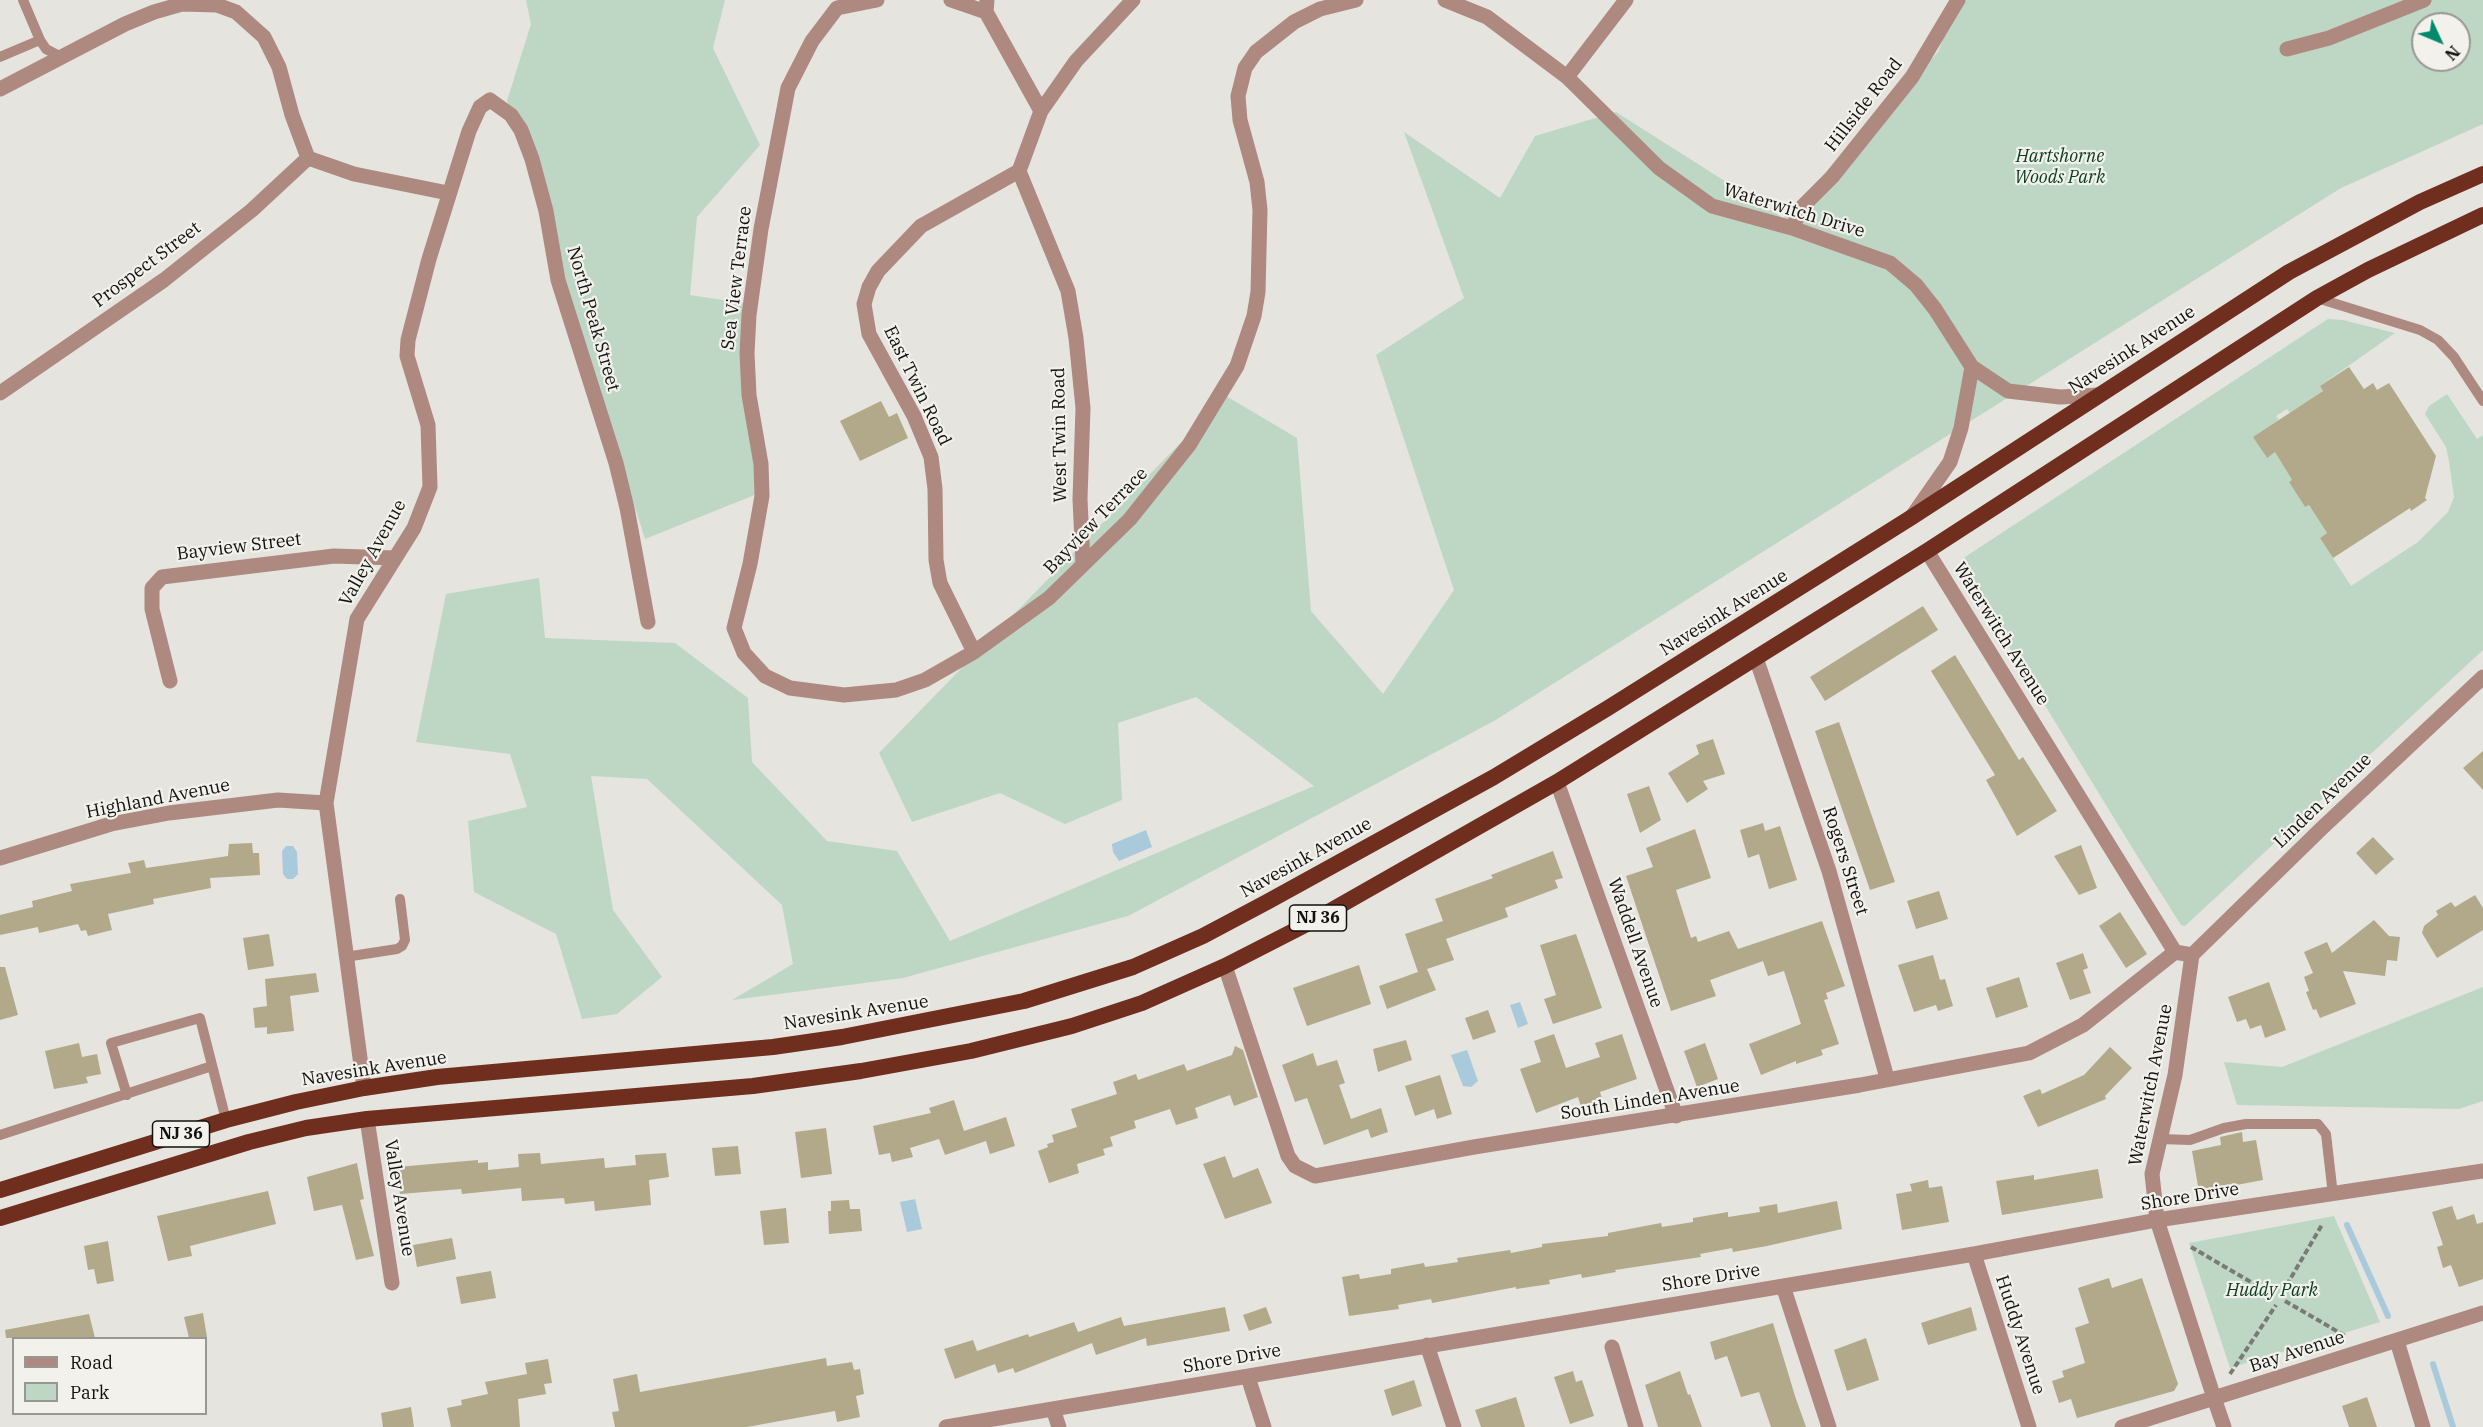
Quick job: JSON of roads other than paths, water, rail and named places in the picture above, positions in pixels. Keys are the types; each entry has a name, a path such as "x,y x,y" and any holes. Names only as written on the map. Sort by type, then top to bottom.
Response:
{"highway":[{"name":"Navesink Avenue","path":"0,1190 226,1120 296,1101 437,1077 773,1047 842,1037 1024,1001 1132,967 1203,936 1494,777 1912,517 2289,272 2410,207 2483,174"},
{"name":"NJ 36","path":"0,1218 249,1142 306,1128 367,1119 753,1086 861,1071 971,1051 1072,1026 1142,1003 1225,966 1311,922 1557,782 1927,551 2317,298 2368,270 2483,215"}],"street":[{"name":"Sea View Terrace","path":"790,688 765,676 750,662 734,628 750,564 762,496 760,464 749,395 749,315 761,229 786,94 812,41 836,4 877,0"},
{"path":"951,0 987,6 1041,111"},
{"path":"1019,171 1041,111 1076,61 1133,0"},
{"name":"Bayview Terrace","path":"790,688 844,695 896,690 925,680 974,652 1049,598 1130,519 1177,462 1222,394 1243,352 1258,292 1261,233 1257,182 1240,120 1238,96 1245,68 1256,52 1279,32 1300,19 1320,9 1356,0"},
{"name":"Waterwitch Drive","path":"1445,0 1487,17 1567,77 1659,168 1712,206 1792,228 1890,263 1902,272 1935,309 1971,367"},
{"path":"1567,77 1626,0"},
{"name":"Hillside Road","path":"1792,228 1803,207 1832,177 1912,76 1958,0"},
{"path":"2287,49 2358,28 2424,0"},
{"path":"0,89 125,24 154,12 182,4 217,5 236,12 264,37 279,67 308,158 354,174 448,193"},
{"name":"North Peak Street","path":"461,153 480,107 490,100 505,108 521,130 546,211 558,280 616,463 627,508 648,622"},
{"name":"Valley Avenue","path":"364,1088 326,803 357,620 414,528 430,487 428,425 407,356 411,328 461,153"},
{"name":"Prospect Street","path":"0,393 164,280 252,210 308,158"},
{"name":"West Twin Road","path":"1019,171 1068,291 1076,338 1083,408 1080,499 1083,564"},
{"name":"East Twin Road","path":"974,652 940,583 936,560 935,489 931,457 914,416 869,334 864,304 869,287 878,271 921,226 1019,171"},
{"path":"1912,517 1950,462 1961,428 1971,367 2008,391 2060,397 2099,395"},
{"name":"Waterwitch Avenue","path":"1927,551 2175,952"},
{"name":"Bayview Street","path":"170,681 152,609 152,588 162,577 334,556 395,558"},
{"name":"Rogers Street","path":"1756,658 1829,871 1887,1078"},
{"name":"Linden Avenue","path":"2192,955 2322,828 2483,677"},
{"name":"Waddell Avenue","path":"1557,782 1676,1116"},
{"name":"Highland Avenue","path":"0,858 111,824 169,813 278,800 326,803"},
{"path":"2175,952 2192,955"},
{"name":"South Linden Avenue","path":"1225,966 1288,1156 1295,1166 1309,1174 1331,1174 1474,1147 1676,1116 1994,1061 2044,1047 2083,1025 2175,952"},
{"name":"Waterwitch Avenue","path":"2192,955 2175,1075 2152,1174 2157,1220 2224,1427"},
{"name":"Valley Avenue","path":"367,1119 392,1283"},
{"name":"Shore Drive","path":"946,1427 1974,1254 2157,1220 2483,1172"},
{"name":"Huddy Avenue","path":"1974,1254 2029,1427"},
{"path":"1783,1286 1829,1427"},
{"name":"Bay Avenue","path":"2122,1427 2483,1313"},
{"path":"2397,1341 2423,1427"},
{"path":"1427,1345 1454,1427"},
{"path":"1612,1347 1636,1427"},
{"path":"1248,1377 1264,1427"},
{"path":"1053,1409 1059,1427"}],"lane":[{"path":"23,0 46,50 61,57"},
{"path":"0,57 40,40"},
{"path":"2317,298 2423,332 2438,340 2454,357 2483,400"},
{"path":"345,957 398,949 402,946 405,940 399,899"},
{"path":"127,1095 111,1043 200,1018 226,1120"},
{"path":"0,1135 212,1066"},
{"path":"2160,1139 2190,1140 2224,1128 2246,1124 2318,1124 2326,1134 2333,1195"}],"water":[{"path":"1146,830 1152,847 1119,861 1113,852 1112,844"},
{"path":"286,846 293,846 297,852 298,874 293,879 287,879 283,874 282,851"},
{"path":"1520,1002 1528,1024 1518,1028 1510,1005"},
{"path":"1467,1050 1478,1081 1471,1087 1463,1086 1451,1055"},
{"path":"915,1199 922,1229 907,1232 900,1202"}],"waterway":[{"path":"2347,1225 2388,1316"},
{"path":"2433,1364 2453,1427"}],"park label":[{"name":"Hartshorne Woods Park","path":"2060,167"},
{"name":"Huddy Park","path":"2272,1291"}]}
